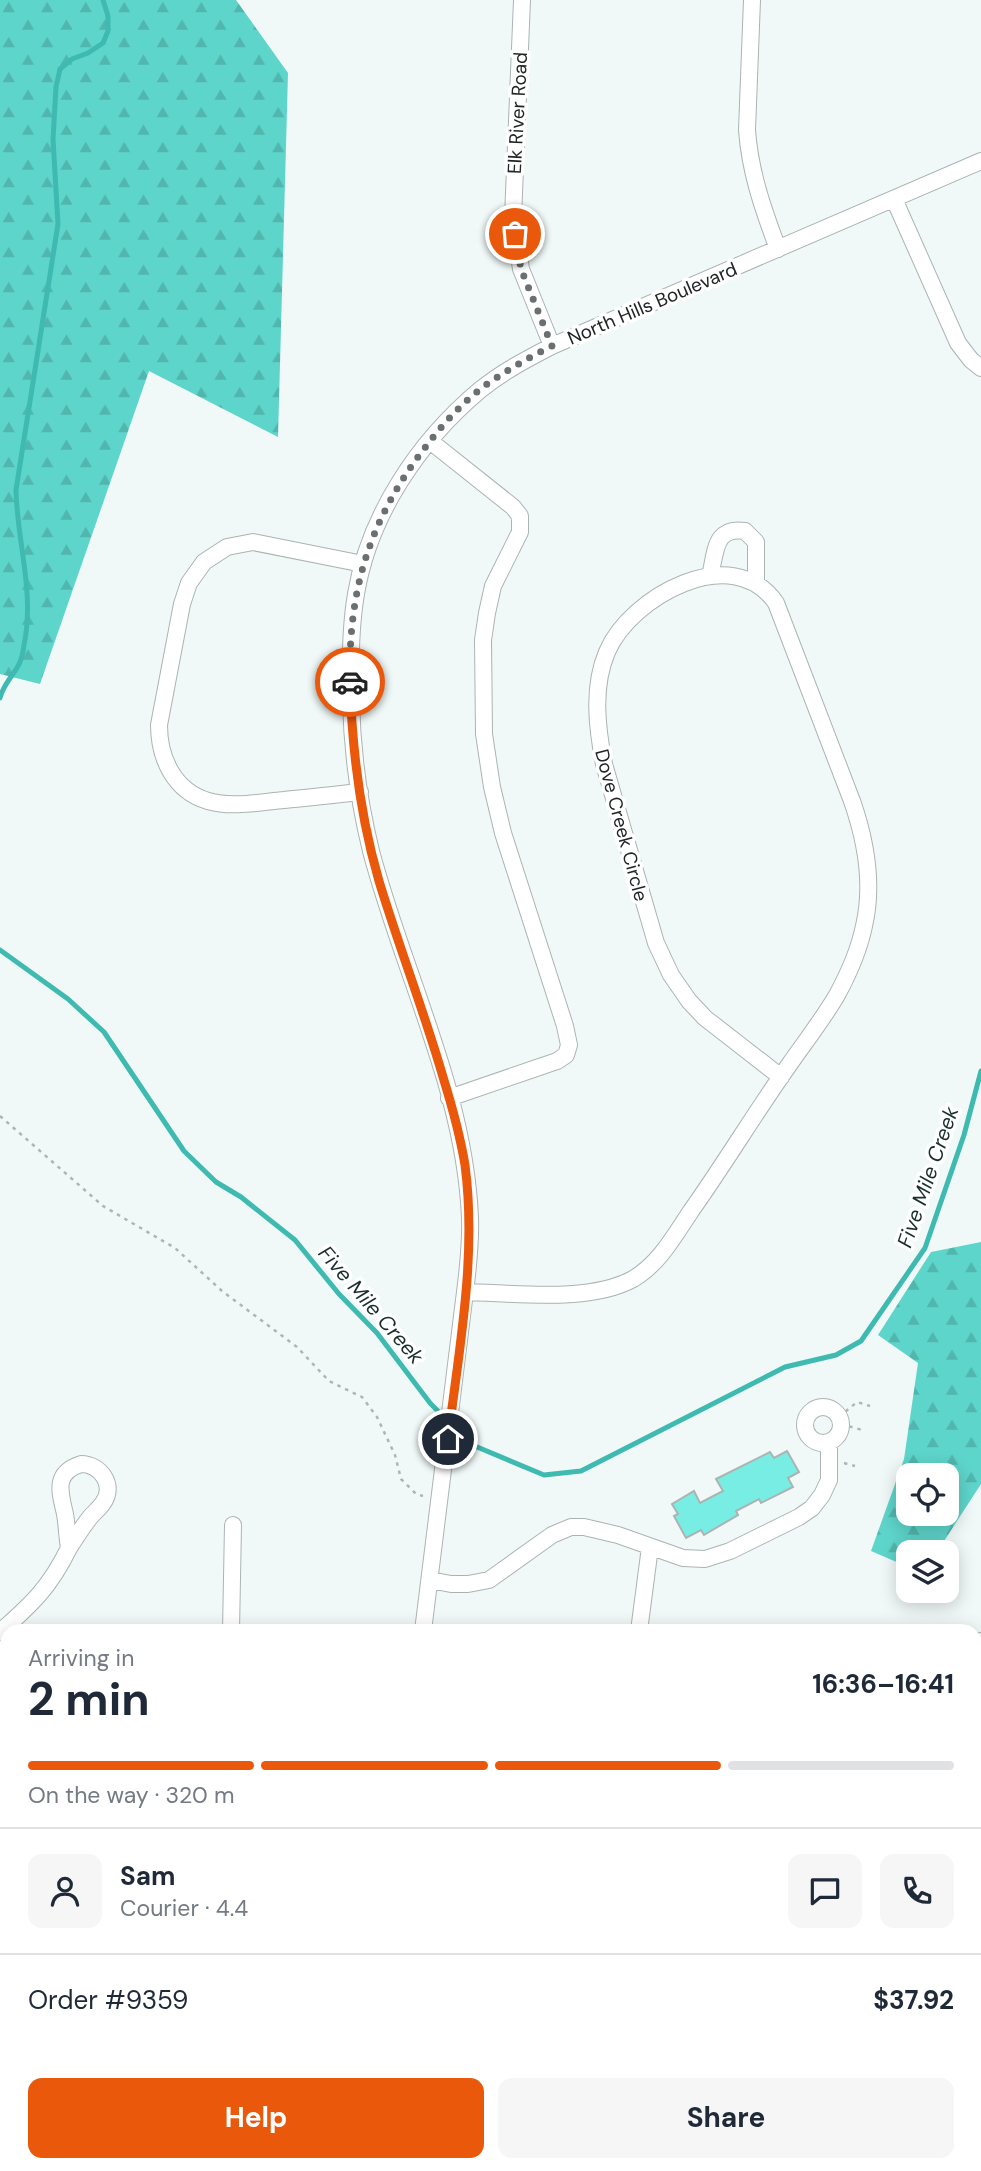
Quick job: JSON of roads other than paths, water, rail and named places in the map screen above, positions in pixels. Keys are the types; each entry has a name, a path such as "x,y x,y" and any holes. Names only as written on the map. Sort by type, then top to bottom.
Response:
{"street":[{"name":"Elk River Road","path":"522,0 513,217 521,269 552,346"},
{"path":"752,0 748,151 757,191 778,249"},
{"name":"North Hills Boulevard","path":"424,1624 454,1394 469,1258 470,1218 464,1164 449,1098 380,884 366,830 354,757 350,671 356,594 370,541 391,496 430,441 460,407 514,366 552,346 981,162"},
{"path":"894,199 958,343 981,368"},
{"path":"430,441 513,507 521,521 519,537 499,574 487,613 483,640 484,734 492,787 503,833 569,1045 566,1055 557,1061 449,1098"},
{"path":"465,1292 584,1294 616,1287 653,1265 836,996 853,963 865,924 869,878 863,832 776,603 768,591 756,583 756,542 746,531 734,529 721,536 710,576"},
{"path":"360,792 245,803 208,801 187,790 173,776 163,758 159,725 182,604 189,583 204,562 228,547 253,542 363,564"},
{"name":"Dove Creek Circle","path":"756,583 737,575 710,576 658,597 635,614 611,644 600,673 598,735 656,943 671,975 705,1018 781,1077"},
{"path":"819,1408 831,1409 840,1421 838,1435 829,1442 812,1439 806,1430 806,1418 809,1413 819,1408"},
{"path":"430,1580 468,1584 489,1580 552,1535 571,1527 597,1529 683,1558 705,1559 730,1551 812,1508 829,1480 829,1442"},
{"path":"9,1624 40,1596 89,1518 106,1500 106,1479 96,1467 87,1464 72,1467 61,1482 59,1492 69,1548"},
{"path":"231,1624 233,1525"},
{"path":"640,1624 650,1547"}],"waterway":[{"name":"Five Mile Creek","path":"0,698 20,661 27,626 27,587 16,490 58,224 53,139 56,87 60,69 72,59 103,43 108,31 108,16 103,0"},
{"name":"Five Mile Creek","path":"0,950 68,999 104,1032 184,1151 216,1182 241,1197 295,1240 339,1294 377,1333 430,1403 470,1444 544,1475 581,1471 785,1367 836,1355 861,1341 925,1248 964,1135 981,1071"}]}
